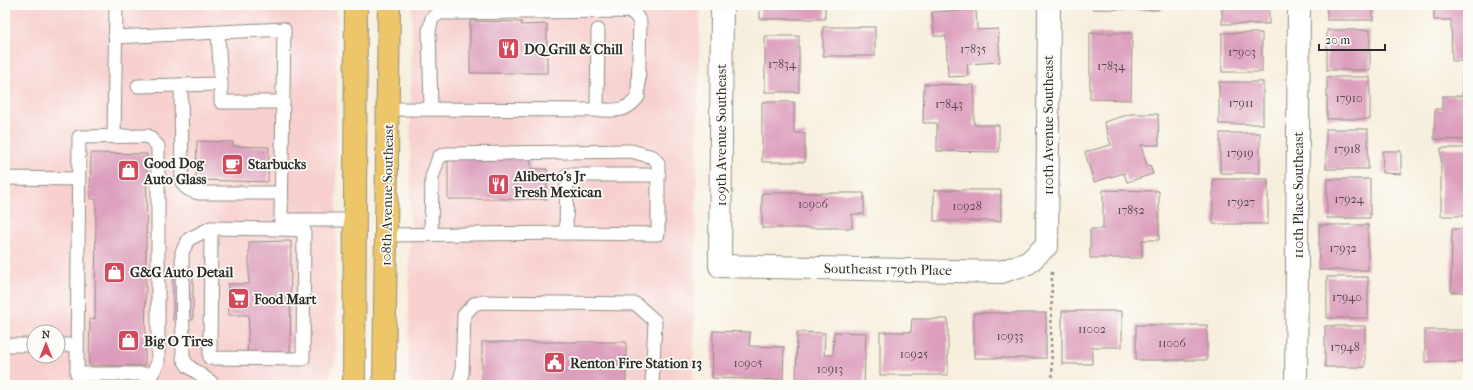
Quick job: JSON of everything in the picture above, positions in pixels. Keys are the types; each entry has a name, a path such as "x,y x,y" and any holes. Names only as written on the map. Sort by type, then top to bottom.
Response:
{"main road":[{"path":"354,385 356,5"},
{"name":"108th Avenue Southeast","path":"384,385 389,5"}],"street":[{"name":"109th Avenue Southeast","path":"720,266 722,5"},
{"name":"110th Avenue Southeast","path":"1047,245 1049,5"},
{"name":"110th Place Southeast","path":"1296,385 1299,5"},
{"name":"Southeast 179th Place","path":"720,266 1001,272 1028,263 1047,245"}],"lane":[{"path":"114,137 116,5"},
{"path":"388,108 432,109 623,110 638,98 640,22 635,14 628,11 440,13 432,18 429,31 432,109"},
{"path":"115,37 284,29 281,225"},
{"path":"597,110 598,30"},
{"path":"218,32 221,102 283,102"},
{"path":"138,86 220,84"},
{"path":"181,85 182,182 184,187 199,193 281,193"},
{"path":"148,136 158,146 158,363 152,374 77,374 79,137 114,137 148,136"},
{"path":"386,235 566,233 658,234 658,164 653,157 631,151 446,154 440,157 432,177 432,234"},
{"path":"566,233 567,174 659,175"},
{"path":"5,178 79,179"},
{"path":"211,384 188,366 183,358 182,252 189,239 211,228 355,220"},
{"path":"210,358 303,359 304,230 281,225"},
{"path":"211,228 211,384"},
{"path":"458,385 462,374 464,315 474,304 483,302 636,304 655,321 652,385"},
{"path":"5,344 26,345"},
{"path":"66,345 77,345"}],"path":[{"path":"1047,245 1051,255 1052,266 1053,308 1051,342 1053,385"}],"shaded area":[{"path":"5,5 337,5 336,358 331,375 326,385 5,385"},
{"path":"412,5 700,5 693,385 408,385"}],"building":[{"path":"760,5 825,5 825,19 760,19"},
{"path":"1092,5 1159,5 1159,10 1092,9"},
{"path":"1222,5 1269,5 1269,24 1222,24"},
{"path":"1327,5 1373,5 1373,20 1327,20"},
{"path":"1434,5 1468,5 1468,61 1452,61 1451,20 1434,20"},
{"path":"976,10 977,30 998,29 1000,62 967,64 968,76 948,77 946,36 934,36 932,12"},
{"name":"DQ Grill & Chill","path":"470,21 522,22 521,25 547,24 547,73 470,73"},
{"path":"823,27 875,27 875,56 823,56"},
{"path":"1327,30 1370,30 1370,70 1327,70"},
{"path":"1090,33 1132,33 1131,100 1090,99"},
{"path":"1222,33 1262,33 1262,72 1222,72"},
{"path":"765,36 799,36 799,92 765,92"},
{"path":"1462,71 1468,71 1468,140 1434,139 1435,109 1442,109 1442,96 1462,96"},
{"path":"1327,77 1370,77 1370,119 1327,119"},
{"path":"1219,82 1263,82 1263,124 1219,124"},
{"path":"924,84 974,85 974,125 999,125 999,152 937,151 937,123 923,123"},
{"path":"762,102 794,102 794,133 805,133 805,162 762,162"},
{"path":"1131,114 1158,114 1159,145 1141,145 1147,166 1150,165 1153,174 1127,182 1124,173 1094,182 1085,152 1111,145 1104,122"},
{"path":"1326,129 1368,129 1368,169 1326,169"},
{"path":"1220,133 1260,133 1260,173 1220,173"},
{"name":"Starbucks","path":"197,141 233,142 233,146 269,147 268,182 196,180"},
{"path":"1441,148 1468,148 1468,216 1441,216"},
{"path":"1383,151 1401,151 1401,174 1382,173"},
{"path":"91,153 147,154 145,366 89,365 90,319 95,319 96,199 90,199"},
{"name":"Aliberto's Jr Fresh Mexican","path":"448,158 531,158 531,169 547,169 547,199 448,199"},
{"path":"1213,179 1268,179 1268,224 1213,224"},
{"path":"1327,179 1370,179 1370,218 1327,218"},
{"path":"934,190 1001,190 1001,221 934,221"},
{"path":"1103,190 1159,191 1159,240 1142,240 1142,258 1090,258 1090,229 1103,229"},
{"path":"762,193 864,193 864,214 852,214 852,228 762,228"},
{"path":"1319,225 1368,225 1368,270 1319,270"},
{"path":"1452,229 1468,229 1468,292 1451,292"},
{"path":"291,241 290,358 247,356 249,315 229,315 228,284 249,284 249,242"},
{"path":"173,277 193,277 193,320 173,320"},
{"path":"1327,277 1368,277 1368,318 1327,318"},
{"path":"1062,311 1122,311 1122,347 1092,347 1092,364 1062,364"},
{"path":"974,313 1046,313 1046,358 974,358"},
{"path":"912,319 948,319 948,375 880,375 880,332 911,332"},
{"path":"1136,325 1207,325 1207,360 1136,360"},
{"path":"1325,326 1365,326 1365,367 1325,367"},
{"path":"1425,330 1468,330 1468,362 1425,362"},
{"path":"713,331 750,332 749,346 784,347 783,380 712,378"},
{"path":"797,332 825,333 824,355 833,355 834,332 866,333 864,385 796,385"},
{"name":"Renton Fire Station 13","path":"482,342 626,342 626,385 482,385"}],"place":[{"name":"DQ Grill & Chill","path":"508,49"},
{"name":"Starbucks","path":"232,164"},
{"name":"Good Dog Auto Glass","path":"128,171"},
{"name":"Aliberto's Jr Fresh Mexican","path":"498,184"},
{"name":"G&G Auto Detail","path":"114,272"},
{"name":"Food Mart","path":"238,299"},
{"name":"Big O Tires","path":"129,341"},
{"name":"Renton Fire Station 13","path":"554,363"}]}
